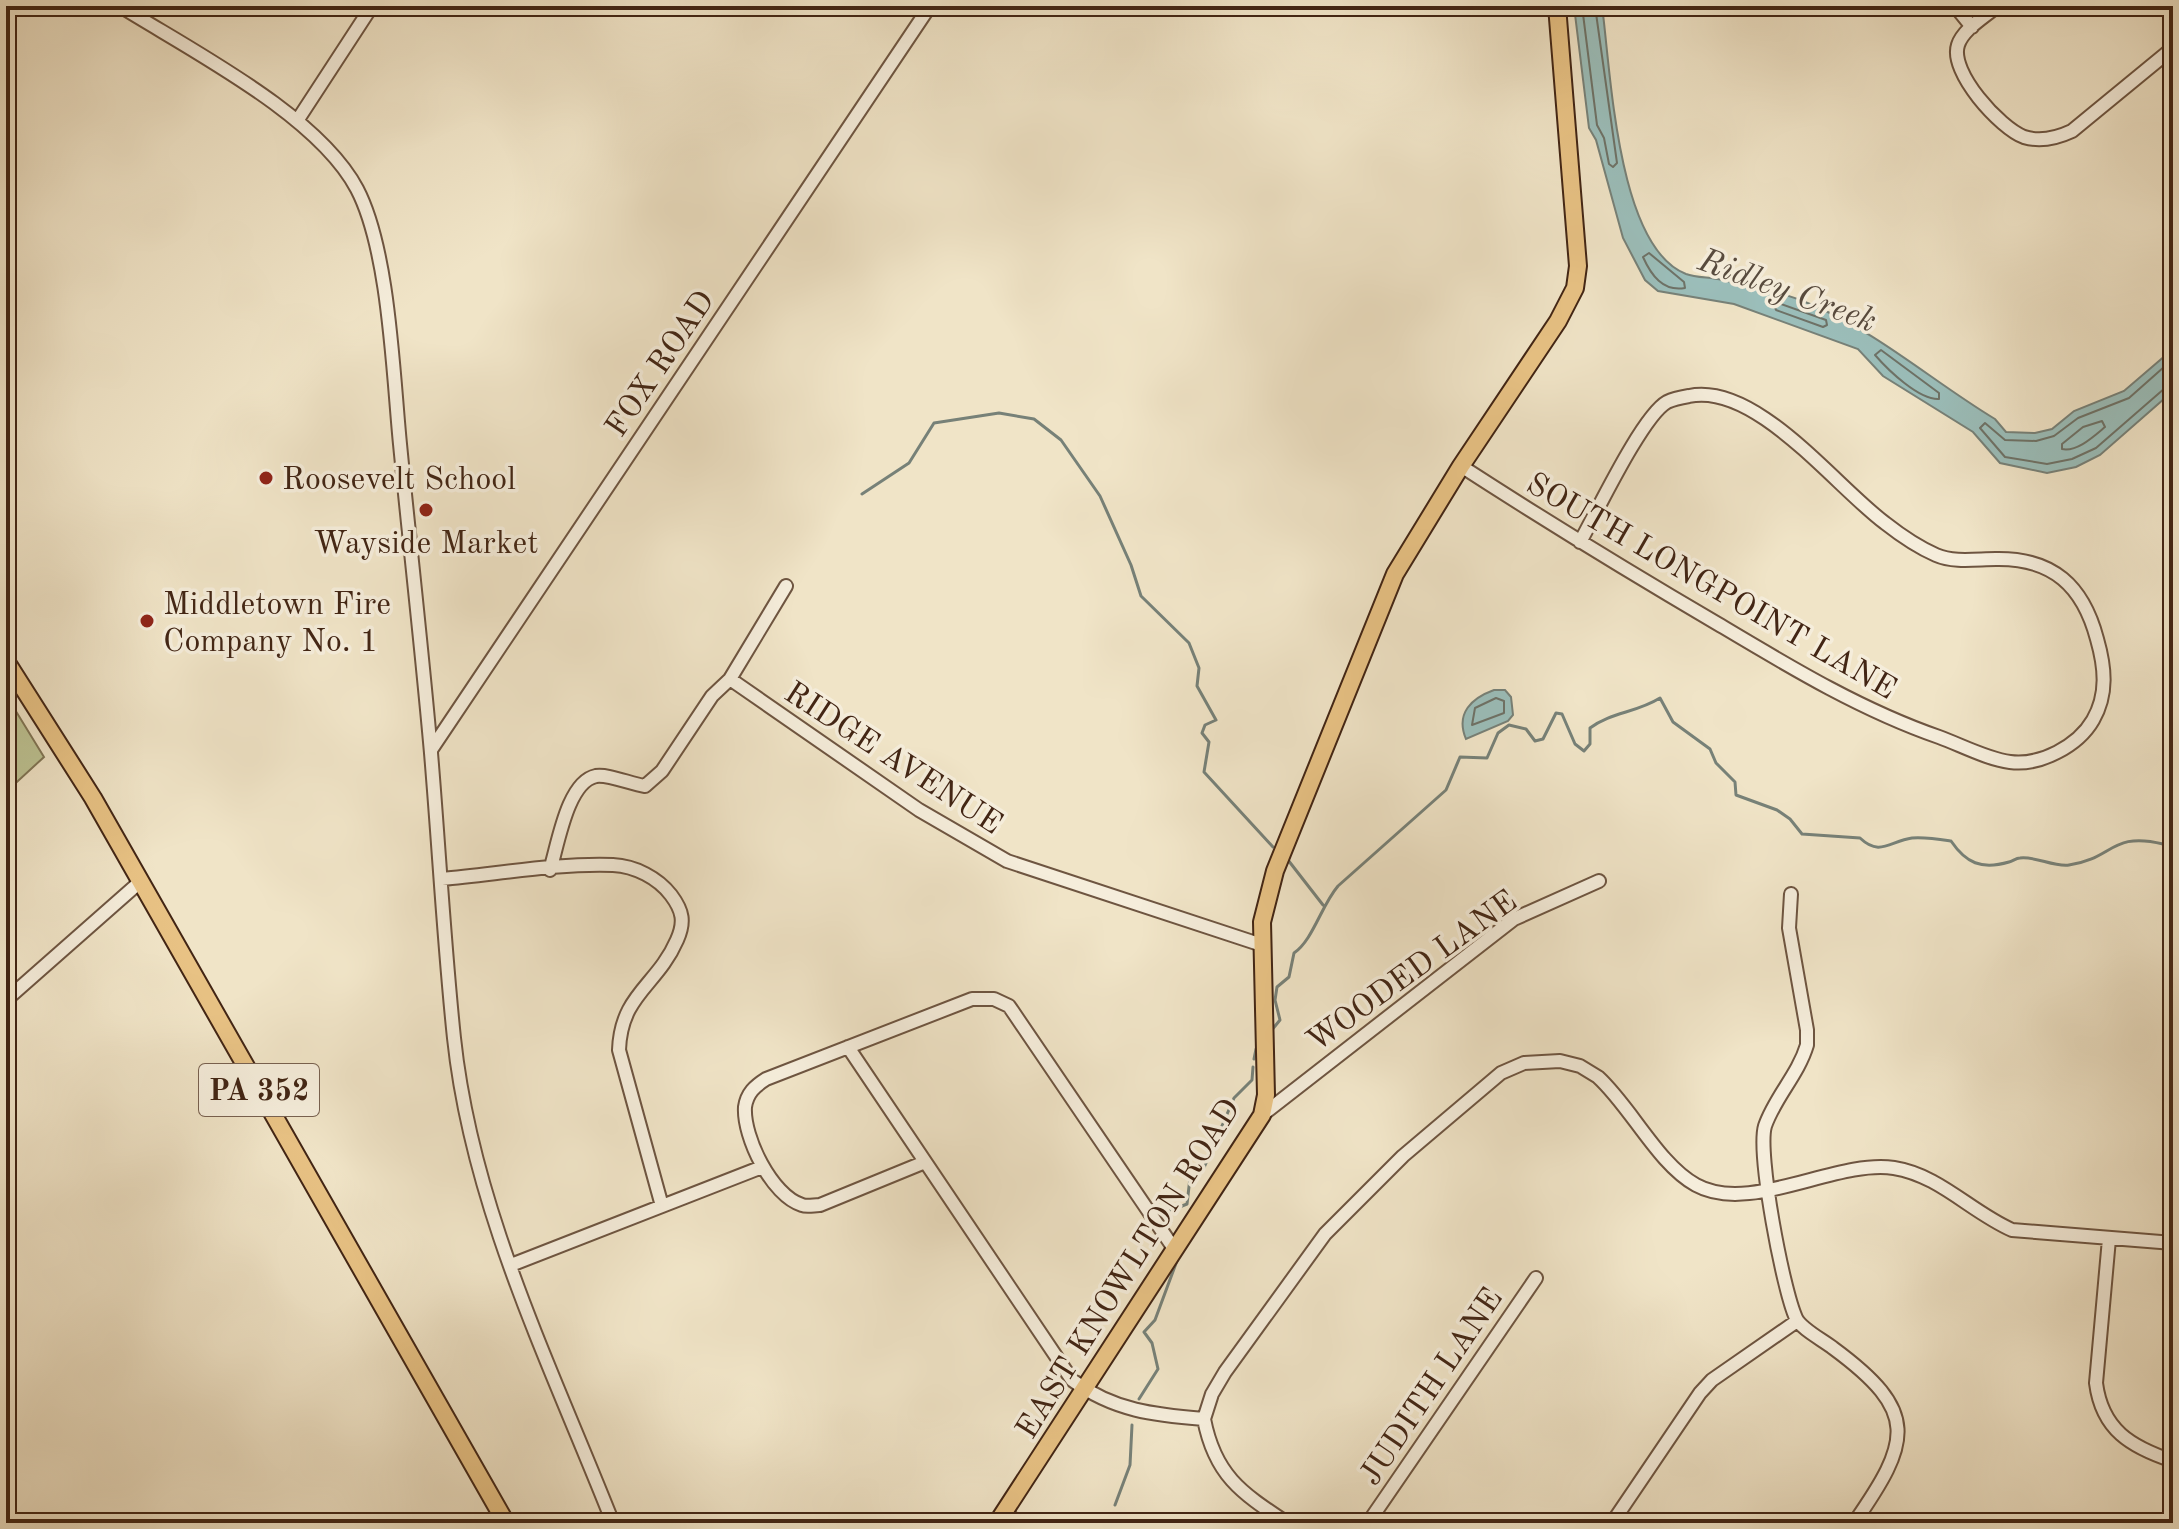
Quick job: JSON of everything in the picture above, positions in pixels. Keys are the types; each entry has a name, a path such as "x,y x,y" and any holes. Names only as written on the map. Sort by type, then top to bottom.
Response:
{"main road":[{"name":"EAST KNOWLTON ROAD","path":"1000,1518 1262,1115 1266,1095 1263,909 1270,884 1362,649 1395,574 1461,466 1533,360 1575,288 1578,266 1557,6"},
{"name":"PA 352","path":"6,661 62,745 141,881 506,1523"}],"street":[{"path":"120,6 315,135 348,174 366,209 376,242 431,750 454,1038 468,1129 477,1167 511,1265 613,1523"},
{"path":"297,121 372,6"},
{"name":"FOX ROAD","path":"431,750 930,6"},
{"path":"1955,6 1972,27"},
{"path":"1997,6 1972,27 1958,45 1960,72 2002,123 2014,132 2034,139 2062,136 2079,127 2173,48"},
{"name":"SOUTH LONGPOINT LANE","path":"1461,466 1580,542 1798,672 1887,719 2008,762 2035,762 2053,755 2092,723 2102,701 2102,655 2091,618 2071,587 2054,569 2029,561 1962,560 1937,555 1886,525 1774,426 1743,404 1719,395 1691,395 1665,403 1643,431 1580,542"},
{"path":"550,870 572,796 585,781 598,775 645,786 662,771 712,696 730,679 786,586"},
{"name":"RIDGE AVENUE","path":"730,679 919,810 1007,861 1262,945"},
{"path":"442,879 615,865 645,873 665,888 678,904 684,921 665,961 627,1009 620,1025 619,1050 662,1206"},
{"path":"6,1000 141,881"},
{"name":"WOODED LANE","path":"1262,1115 1514,919 1599,881"},
{"path":"1791,894 1789,928 1807,1045 1764,1129 1769,1188 1797,1321 1868,1374 1892,1404 1897,1427 1893,1460 1854,1523"},
{"path":"925,1162 820,1205 803,1206 784,1195 762,1167 746,1121 745,1105 752,1088 766,1079 972,999 994,999 1009,1006 1175,1250"},
{"path":"848,1047 1072,1380 1086,1390 1140,1413 1204,1419"},
{"path":"1287,1523 1246,1496 1228,1478 1215,1457 1204,1419 1212,1394 1325,1234 1403,1156 1501,1073 1524,1063 1560,1061 1580,1066 1598,1077 1678,1171 1696,1185 1714,1192 1769,1188 1868,1168 1893,1168 1922,1176 1989,1220 2012,1230 2173,1243"},
{"path":"511,1265 762,1167"},
{"path":"2109,1239 2096,1383 2098,1399 2107,1420 2121,1437 2145,1451 2173,1461"},
{"name":"JUDITH LANE","path":"1368,1523 1536,1278"},
{"path":"1612,1523 1706,1386 1797,1321"},
{"path":"1000,1518 1020,1523"}],"green space":[{"path":"6,695 44,757 6,792"}],"water":[{"path":"1574,6 1602,6 1614,113 1631,195 1645,230 1663,257 1686,274 1778,293 1835,315 1995,419 2006,432 2035,433 2052,429 2074,411 2124,391 2173,349 2173,391 2100,455 2076,467 2047,473 2000,463 1973,432 1883,376 1858,349 1734,304 1658,291 1645,280 1623,238 1596,140 1589,128"},
{"path":"1494,690 1505,690 1511,697 1513,715 1508,721 1466,739 1464,714 1479,697"}],"waterway":[{"path":"862,494 909,463 934,423 999,413 1034,419 1061,440 1100,496 1131,565 1141,596 1189,643 1199,668 1197,686 1216,720 1205,725 1202,733 1209,742 1204,772 1273,847"},
{"path":"1271,1031 1280,1020 1275,1000 1277,987 1289,977 1294,953 1306,940 1338,886 1446,790 1460,757 1487,758 1498,733 1509,725 1526,729 1535,741 1543,739 1556,713 1562,714 1575,744 1584,751 1590,744 1590,728 1660,698 1673,722 1710,749 1716,763 1735,782 1736,795 1777,810 1790,819 1802,834 1860,838 1867,844 1879,847 1912,838 1951,841 1962,855 1982,865 2019,858 2069,865 2084,862 2122,843 2146,841 2163,844"},
{"path":"1288,860 1323,905"},
{"path":"1254,1059 1256,1049"},
{"path":"1171,1222 1167,1212 1187,1204 1190,1178 1203,1170 1234,1098 1252,1080 1253,1067"},
{"path":"1139,1399 1158,1369 1152,1343 1144,1332 1155,1320 1178,1258"},
{"path":"1115,1505 1130,1465 1132,1425"}],"place":[{"name":"Roosevelt School","path":"266,478"},
{"name":"Wayside Market","path":"426,510"},
{"name":"Middletown Fire Company No. 1","path":"147,621"}],"water label":[{"name":"Ridley Creek","path":"1788,289"}]}
